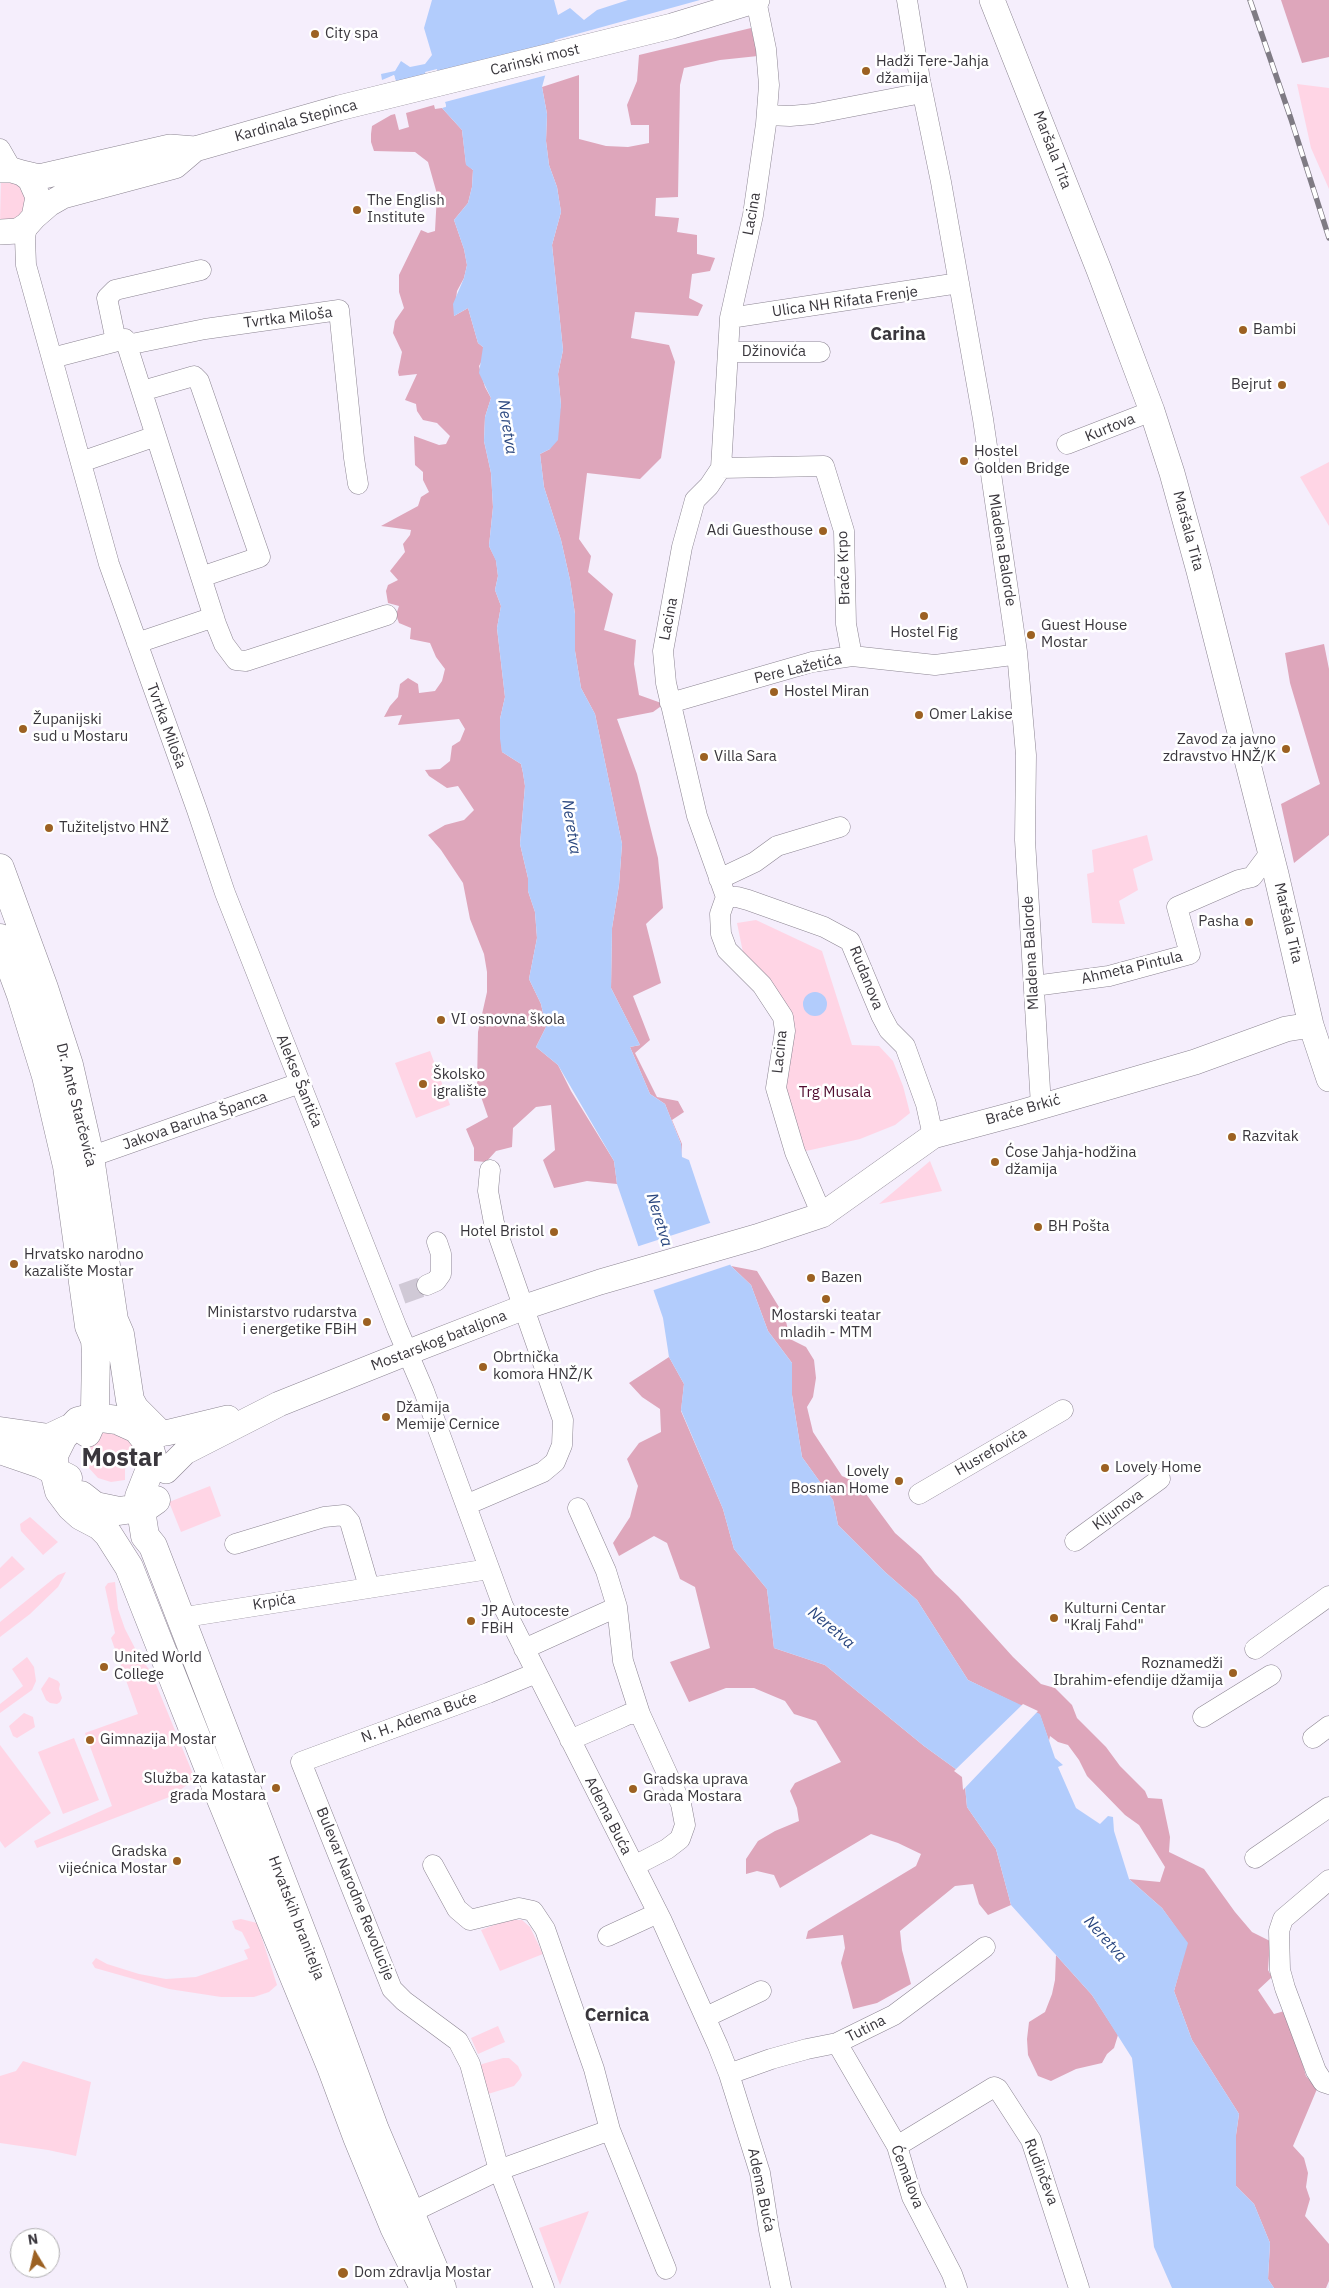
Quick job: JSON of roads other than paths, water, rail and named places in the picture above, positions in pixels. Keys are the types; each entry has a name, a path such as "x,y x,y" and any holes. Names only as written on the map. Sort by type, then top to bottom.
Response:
{"main road":[{"name":"Dr. Ante Starčevića","path":"0,868 44,988 69,1065 90,1157 102,1323 95,1340 96,1353 80,1423"},
{"path":"0,938 21,995 46,1076 102,1323"},
{"name":"Dr. Ante Starčevića","path":"102,1323 120,1334 130,1400 141,1428 166,1452 166,1471"},
{"path":"0,1430 49,1438 80,1423 117,1420 141,1428 152,1456 149,1472 139,1497 146,1505"},
{"path":"80,1423 86,1434 73,1450 70,1465 63,1475 59,1492 81,1516 100,1526 129,1567"},
{"path":"0,1450 25,1458 63,1475 80,1495 102,1509 115,1523 125,1543 129,1567 216,1787 331,2067 357,2137 394,2227 424,2288"},
{"path":"102,1509 119,1512 146,1505 161,1491 166,1471"},
{"name":"Hrvatskih branitelja","path":"146,1505 145,1536 153,1546 179,1618 311,1956 361,2094 442,2288"}],"street":[{"name":"Carinski most","path":"397,94 672,26 756,0"},
{"name":"Lacina","path":"756,0 768,67 767,115 753,215 730,318 721,468 695,500 682,547 663,651 670,703 697,816 722,888 721,934 727,950 762,985 783,1017 785,1031 776,1088 795,1152 822,1215"},
{"name":"Mladena Balorde","path":"907,0 922,93 983,419 1017,652 1026,755 1025,840 1041,1106"},
{"name":"Maršala Tita","path":"992,0 1099,270 1152,411 1199,571 1294,945 1310,1025 1329,1079"},
{"path":"767,115 813,114 922,93"},
{"name":"Kardinala Stepinca","path":"8,165 39,177 170,147 194,149 397,94"},
{"name":"Kardinala Stepinca","path":"31,221 50,204 63,196 175,166 194,149"},
{"path":"0,233 18,231 31,221 38,207 36,188 30,179 8,165"},
{"name":"Tvrtka Miloša","path":"31,221 25,238 26,265 109,564 196,808"},
{"name":"Tvrtka Miloša","path":"0,233 9,240 26,265"},
{"path":"201,270 115,290 106,298 121,343 142,391 224,644 236,660 246,661 387,615"},
{"name":"Ulica NH Rifata Frenje","path":"730,318 959,283"},
{"name":"Tvrtka Miloša","path":"52,358 121,343 339,310 358,484"},
{"name":"Džinovića","path":"728,352 820,352"},
{"path":"142,391 194,376 199,381 260,557 201,576"},
{"name":"Kurtova","path":"1067,444 1152,411"},
{"path":"81,462 156,436"},
{"name":"Braće Krpo","path":"721,468 824,466 844,531 846,624 852,656"},
{"path":"137,643 214,617"},
{"name":"Pere Lažetića","path":"670,703 812,662 852,656 935,665 1012,655 1017,652"},
{"name":"Alekse Šantića","path":"196,808 225,893 300,1083 394,1297 408,1353"},
{"path":"722,888 777,846 840,827"},
{"name":"Ahmeta Pintula","path":"1034,986 1109,976 1190,954 1177,907 1239,880 1252,877 1270,853"},
{"name":"Rudanova","path":"722,888 737,897 824,927 850,941 881,1015 889,1030 905,1046 926,1104 933,1136"},
{"name":"Braće Brkić","path":"756,1237 822,1215 933,1136 1195,1062 1286,1029 1310,1025"},
{"name":"Jakova Baruha Španca","path":"90,1157 300,1083"},
{"path":"466,1504 543,1472 555,1462 562,1445 563,1420 522,1308 494,1223 488,1191 490,1170"},
{"name":"Mostarskog bataljona","path":"166,1471 185,1452 279,1404 522,1308 600,1282 756,1237"},
{"path":"427,1285 436,1281 441,1274 441,1254 437,1242"},
{"name":"Adema Buća","path":"408,1353 424,1391 503,1606 658,1913 706,2017 729,2074 760,2173 769,2230 782,2288"},
{"name":"Mostarskog bataljona","path":"141,1428 189,1428 279,1404"},
{"name":"Husrefovića","path":"919,1494 1063,1410"},
{"name":"Kljunova","path":"1075,1541 1160,1479"},
{"path":"578,1508 606,1571 616,1607 623,1661 640,1714 681,1804 684,1824 680,1839 666,1849 634,1866"},
{"path":"235,1544 324,1517 344,1515 350,1522 369,1587"},
{"name":"Krpića","path":"179,1618 489,1569"},
{"path":"1255,1649 1329,1596"},
{"path":"524,1649 616,1607"},
{"name":"N. H. Adema Buće","path":"301,1762 488,1693 536,1673"},
{"path":"1203,1718 1272,1675"},
{"path":"570,1740 618,1718 629,1714 640,1714"},
{"path":"1312,1738 1329,1726"},
{"name":"Bulevar Narodne Revolucije","path":"301,1762 392,1989 404,2001 458,2041 470,2064 499,2170 544,2288"},
{"path":"1255,1858 1329,1807"},
{"path":"433,1865 457,1909 470,1920 519,1908 533,1911 545,1930 594,2069 610,2130 666,2269"},
{"path":"1329,1880 1283,1920 1279,1931 1280,1970 1316,2071 1323,2082 1329,2084"},
{"path":"608,1936 658,1913"},
{"name":"Tutina","path":"729,2074 780,2056 838,2044 894,2014 985,1947"},
{"path":"706,2017 761,1991"},
{"name":"Ćemalova","path":"838,2044 897,2146 912,2197 939,2247 957,2288"},
{"name":"Rudinčeva","path":"897,2146 994,2087 998,2090 1031,2140 1080,2288"},
{"path":"410,2213 499,2170 610,2130"}],"water":[{"name":"Neretva","path":"432,0 554,0 558,15 570,8 584,20 597,10 628,0 700,0 555,40 542,87 547,114 546,141 549,165 557,187 561,212 552,245 563,350 558,374 561,405 558,440 550,449 540,454 544,487 561,540 570,580 575,614 575,651 581,688 595,714 622,844 619,885 612,928 611,988 640,1045 630,1047 650,1094 665,1104 681,1144 682,1157 689,1160 709,1220 731,1266 751,1285 768,1331 792,1363 792,1395 802,1457 833,1500 838,1525 885,1572 917,1600 968,1680 1040,1714 1055,1758 1063,1765 1058,1767 1076,1808 1100,1824 1108,1816 1113,1817 1114,1831 1129,1879 1162,1908 1188,1943 1174,1991 1192,2040 1239,2114 1236,2135 1236,2186 1254,2204 1270,2243 1268,2279 1274,2288 1172,2288 1154,2247 1132,2058 1092,1995 1011,1905 996,1849 967,1807 964,1775 924,1746 825,1665 774,1648 767,1589 734,1549 723,1509 681,1410 684,1384 669,1357 663,1318 617,1184 614,1161 558,1065 536,1047 546,1027 541,1004 529,979 537,938 535,912 528,891 528,878 520,844 525,786 521,764 502,752 500,739 500,719 505,697 497,628 501,606 495,590 498,576 496,561 489,546 493,507 491,473 484,441 485,417 491,398 479,373 483,347 478,343 468,308 454,316 453,304 464,278 467,265 464,249 454,220 468,203 472,187 473,170 466,165 462,130 442,108 446,106 437,70 426,78 397,85 394,75 382,80 381,74 395,71 401,61 410,67 425,64 432,55 424,28"},
{"path":"815,992 824,995 827,1004 824,1013 815,1016 806,1013 803,1004 806,995"}],"tunnel":[{"path":"402,1294 427,1285"}],"railway":[{"path":"1250,0 1329,238"}],"place":[{"name":"City spa","path":"315,34"},
{"name":"Hadži Tere-Jahja džamija","path":"866,71"},
{"name":"The English Institute","path":"357,210"},
{"name":"Bambi","path":"1243,330"},
{"name":"Bejrut","path":"1282,385"},
{"name":"Hostel Golden Bridge","path":"964,461"},
{"name":"Adi Guesthouse","path":"823,531"},
{"name":"Hostel Fig","path":"924,616"},
{"name":"Guest House Mostar","path":"1031,635"},
{"name":"Hostel Miran","path":"774,692"},
{"name":"Omer Lakise","path":"919,715"},
{"name":"Županijski sud u Mostaru","path":"23,729"},
{"name":"Zavod za javno zdravstvo HNŽ/K","path":"1286,749"},
{"name":"Villa Sara","path":"704,757"},
{"name":"Tužiteljstvo HNŽ","path":"49,828"},
{"name":"Pasha","path":"1249,922"},
{"name":"VI osnovna škola","path":"441,1020"},
{"name":"Školsko igralište","path":"423,1084"},
{"name":"Razvitak","path":"1232,1137"},
{"name":"Ćose Jahja-hodžina džamija","path":"995,1162"},
{"name":"BH Pošta","path":"1038,1227"},
{"name":"Hotel Bristol","path":"554,1232"},
{"name":"Hrvatsko narodno kazalište Mostar","path":"14,1264"},
{"name":"Bazen","path":"811,1278"},
{"name":"Mostarski teatar mladih - MTM","path":"826,1299"},
{"name":"Ministarstvo rudarstva i energetike FBiH","path":"367,1322"},
{"name":"Obrtnička komora HNŽ/K","path":"483,1367"},
{"name":"Džamija Memije Cernice","path":"386,1417"},
{"name":"Lovely Home","path":"1105,1468"},
{"name":"Lovely Bosnian Home","path":"899,1481"},
{"name":"Kulturni Centar \"Kralj Fahd\"","path":"1054,1618"},
{"name":"JP Autoceste FBiH","path":"471,1621"},
{"name":"United World College","path":"104,1667"},
{"name":"Roznamedži Ibrahim-efendije džamija","path":"1233,1673"},
{"name":"Gimnazija Mostar","path":"90,1740"},
{"name":"Služba za katastar grada Mostara","path":"276,1788"},
{"name":"Gradska uprava Grada Mostara","path":"633,1789"},
{"name":"Gradska vijećnica Mostar","path":"177,1861"},
{"name":"Dom zdravlja Mostar","path":"343,2273"}],"district":[{"name":"Carina","path":"898,335"},
{"name":"Mostar","path":"122,1459"},
{"name":"Cernica","path":"617,2016"}],"park label":[{"name":"Trg Musala","path":"835,1093"}]}
